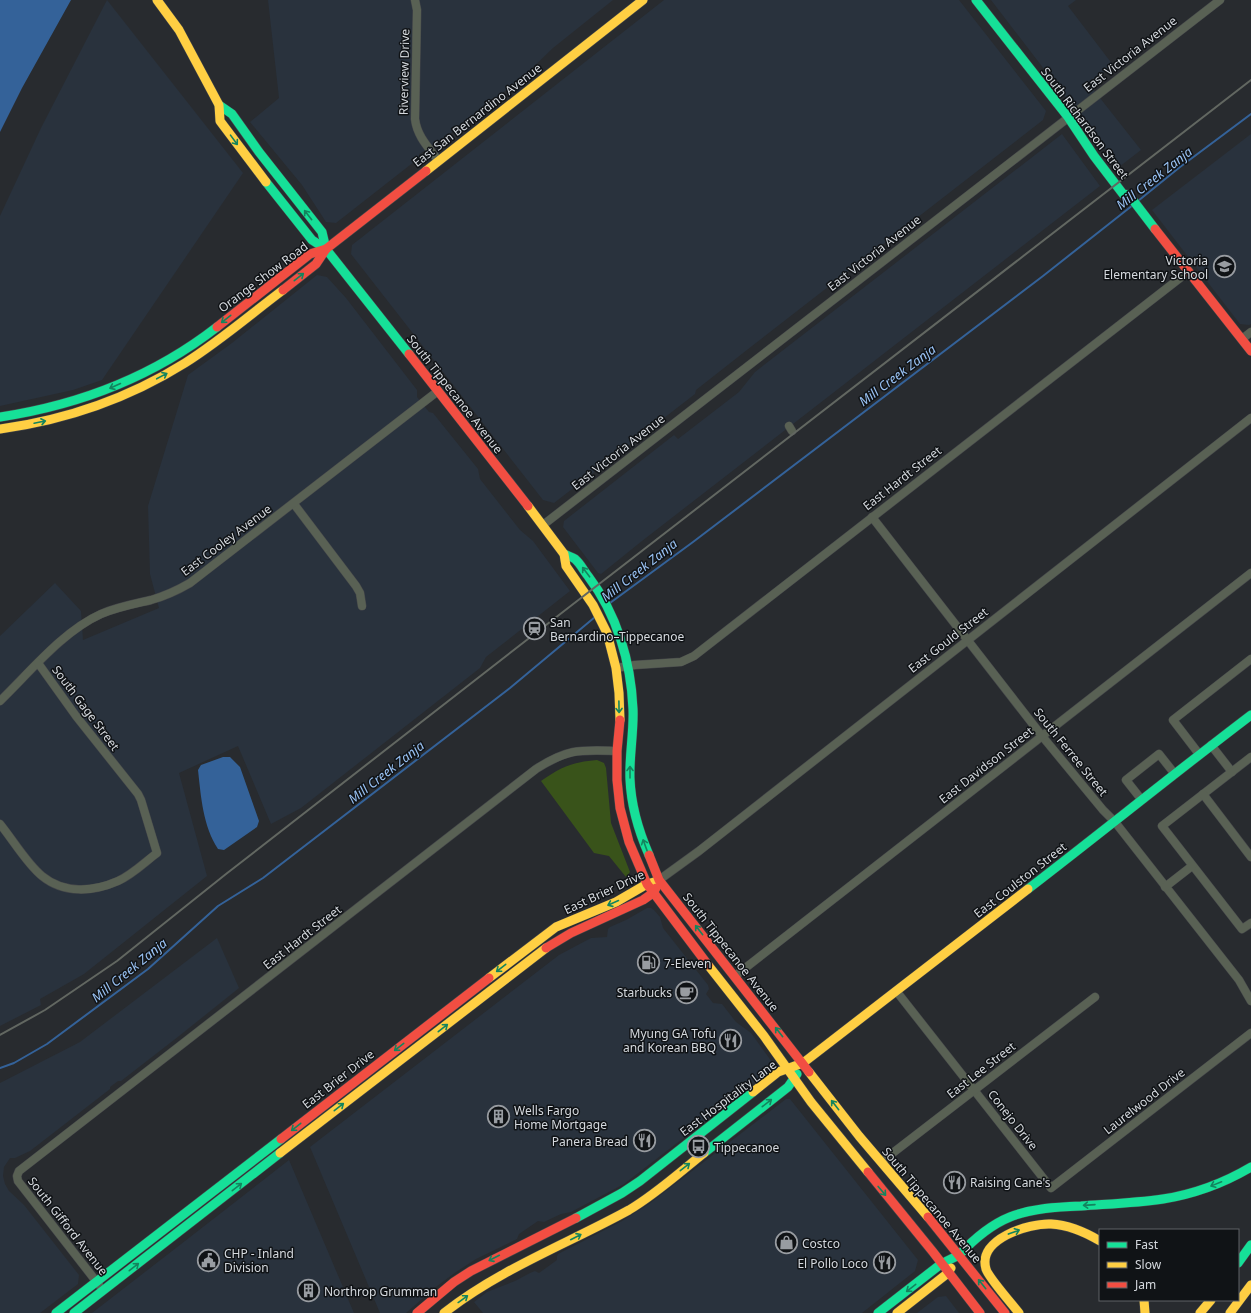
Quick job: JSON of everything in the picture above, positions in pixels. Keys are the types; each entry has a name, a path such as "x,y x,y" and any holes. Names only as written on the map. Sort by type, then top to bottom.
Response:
{"main road":[{"name":"South Tippecanoe Avenue","path":"157,0 179,30 219,105 220,121 254,167 312,240 326,248 543,525 564,554 566,566 593,605 604,627 616,668 620,716 617,751 620,808 629,842 647,884 764,1036 794,1080 857,1161 980,1313"},
{"name":"East San Bernardino Avenue","path":"326,248 644,0"},
{"name":"South Richardson Street","path":"976,0 1084,140 1099,152 1128,190 1129,195 1140,211 1251,351"},
{"name":"South Tippecanoe Avenue","path":"219,105 232,114 259,152 322,232 326,248"},
{"name":"Orange Show Road","path":"0,417 59,405 84,398 110,388 156,366 195,343 310,254 326,248"},
{"name":"Orange Show Road","path":"0,429 64,416 94,406 140,388 174,370 219,339 317,263 326,248"},
{"path":"15,414 18,426"},
{"name":"South Tippecanoe Avenue","path":"564,554 576,560 603,597 612,616 628,666 633,710 630,751 630,780 634,809 643,841 659,880 859,1136 959,1255 1005,1313"},
{"name":"East Coulston Street","path":"803,1063 897,992 1115,822 1174,773 1251,715"},
{"path":"617,751 630,751"},
{"name":"East Brier Drive","path":"56,1313 540,938 556,927 616,902 647,884 659,880"},
{"name":"East Brier Drive","path":"74,1313 547,947 571,933 610,916 653,893 659,880"},
{"path":"444,1313 463,1298 494,1278 630,1209 788,1087 794,1080 803,1063"},
{"name":"East Hospitality Lane","path":"417,1313 454,1282 471,1271 622,1193 646,1176 778,1072 803,1063"},
{"path":"857,1161 874,1165 881,1162"},
{"path":"897,1313 948,1273 959,1255 971,1241 999,1222 1018,1214 1054,1208 1165,1199 1206,1188 1237,1176 1251,1167"},
{"path":"1019,1313 986,1270 984,1263 985,1256 990,1247 998,1240 1016,1231 1044,1224 1067,1227 1088,1233 1099,1240"},
{"path":"1239,1262 1251,1245"},
{"path":"878,1313 941,1264 959,1255"},
{"path":"1230,1313 1251,1285"},
{"path":"1144,1301 1146,1313"},
{"path":"1200,1313 1209,1301"}],"street":[{"name":"Riverview Drive","path":"416,0 416,127 421,138 438,160"},
{"name":"East Victoria Avenue","path":"543,525 1220,0"},
{"name":"East Hardt Street","path":"616,668 674,663 688,659 1188,271"},
{"path":"1242,339 1251,332"},
{"name":"East Cooley Avenue","path":"0,701 71,632 87,621 116,609 164,596 190,583 438,391"},
{"name":"East Gould Street","path":"659,880 699,851 1251,418"},
{"path":"294,504 356,586 360,593 362,606"},
{"name":"South Ferree Street","path":"872,517 1042,736 1103,810 1115,822 1239,980 1251,1001"},
{"name":"East Davidson Street","path":"735,976 1251,572"},
{"path":"1199,754 1173,720 1251,659"},
{"name":"South Gage Street","path":"0,824 35,869 50,882 72,890 99,888 118,881 129,875 157,853 141,800 38,664"},
{"path":"1211,745 1232,772"},
{"name":"East Hardt Street","path":"17,1176 19,1171 536,770 552,759 569,752 586,750 617,751"},
{"path":"1141,799 1126,780 1159,754 1174,773"},
{"path":"1251,757 1162,826 1242,930 1251,923"},
{"path":"1203,794 1251,857"},
{"path":"1166,887 1192,866"},
{"name":"Conejo Drive","path":"897,992 1051,1188"},
{"name":"East Lee Street","path":"881,1162 1096,997"},
{"name":"Laurelwood Drive","path":"1051,1188 1251,1033"},
{"name":"South Gifford Avenue","path":"17,1176 18,1181 103,1290"}],"shaded area":[{"path":"107,0 243,173 102,380 73,390 0,406 0,216 41,128"},
{"path":"268,0 613,0 553,48 524,76 438,143 419,154 419,158 336,223 326,222 302,185 250,122 279,98"},
{"path":"664,0 959,0 1046,111 1043,120 752,346 696,390 695,394 554,503 543,500 351,254 352,245"},
{"path":"991,0 1076,0 1068,6 1113,65 1089,84 1141,150 1119,167"},
{"path":"1062,134 1100,186 601,574 598,573 563,527 564,521 674,435 678,439 739,392 755,372"},
{"name":"Victoria Elementary School","path":"1251,134 1251,324 1249,325 1240,324 1152,210"},
{"path":"317,275 327,277 346,298 417,390 417,397 429,412 433,413 478,469 480,479 520,530 533,541 570,591 486,657 480,668 301,808 271,824 238,746 179,773 207,876 84,974 40,999 41,1005 0,1026 0,636 55,583 81,611 83,640 159,608 150,574 148,506 188,375 232,343"},
{"path":"647,908 654,910 660,917 663,928 708,985 709,989 706,994 713,1003 722,1004 736,1022 751,1033 772,1062 770,1071 624,1184 571,1212 561,1214 544,1222 538,1221 519,1234 517,1239 476,1259 456,1272 437,1286 406,1313 380,1313 310,1147 559,955 591,938 607,937 608,929 610,927"},
{"path":"217,938 239,988 121,1081 118,1081 110,1087 110,1089 30,1151 15,1158 10,1158 4,1167 3,1176 9,1191 24,1205 79,1275 78,1284 40,1313 0,1313 0,1083 80,1042"},
{"path":"786,1099 790,1099 918,1260 915,1271 862,1313 483,1313 474,1302 487,1292 535,1271 539,1273 557,1260 558,1254 622,1221 649,1204"},
{"path":"289,1160 354,1313 92,1313 185,1241"},
{"path":"946,1296 959,1313 917,1313 938,1297"}],"green space":[{"path":"597,760 604,763 606,768 611,823 630,872 626,877 609,856 594,853 541,781 567,766"}],"water":[{"path":"0,0 71,0 22,88 0,132"},
{"path":"223,757 230,757 240,767 259,821 257,827 224,850 218,849 209,831 200,790 198,770 201,765"}],"waterway":[{"name":"Mill Creek Zanja","path":"1138,201 1180,167 1251,114"},
{"name":"Mill Creek Zanja","path":"610,603 693,542 1043,276 1133,205"},
{"name":"Mill Creek Zanja","path":"0,1068 14,1063 47,1044 148,969 218,906 263,878 510,688 595,617"}],"railway":[{"path":"0,1035 45,1010 117,961 226,874 537,632 1251,80"}],"traffic: fast":[{"path":"976,0 1068,117 1094,156 1123,194 1129,195 1155,229"},
{"path":"219,105 232,114 259,152 322,232 326,249"},
{"path":"266,182 312,240 326,249 409,354"},
{"path":"0,417 58,405 114,386 168,360 217,327"},
{"path":"564,554 574,558 577,561 598,591 614,622 626,656 632,691 633,709 630,770 632,799 636,818 649,855"},
{"path":"1028,889 1251,715"},
{"path":"704,1153 788,1087 797,1074"},
{"path":"576,1218 622,1193 640,1181 753,1092"},
{"path":"56,1313 281,1139"},
{"path":"74,1313 280,1153"},
{"path":"959,1255 976,1238 989,1228 1003,1220 1019,1214 1045,1208 1132,1202 1175,1197 1208,1187 1251,1167"},
{"path":"1239,1262 1251,1245"},
{"path":"878,1313 941,1264 959,1255"}],"traffic: slow":[{"path":"157,0 179,30 219,105 220,121 266,182"},
{"path":"426,171 643,0"},
{"path":"0,429 49,420 73,413 96,406 142,387 164,376 198,355 283,290"},
{"path":"528,506 564,554 566,566 593,605 607,633 616,668 620,720"},
{"path":"489,978 556,927 616,902 647,884 654,882"},
{"path":"753,1092 778,1072 803,1063 1028,889"},
{"path":"280,1153 546,948"},
{"path":"708,965 764,1036 811,1102 868,1172"},
{"path":"809,1072 859,1136 928,1217"},
{"path":"444,1313 465,1297 511,1270 639,1204 704,1153"},
{"path":"1019,1313 995,1284 986,1269 985,1258 989,1249 997,1241 1018,1230 1042,1224 1064,1226 1077,1230 1099,1240"},
{"path":"897,1313 948,1273 951,1268"},
{"path":"1230,1313 1251,1285"},
{"path":"1144,1301 1145,1313"},
{"path":"1200,1313 1210,1301"}],"traffic: jam":[{"path":"217,327 310,254 326,249 426,171"},
{"path":"1155,229 1251,351"},
{"path":"283,290 316,264 326,249"},
{"path":"409,354 528,506"},
{"path":"620,720 617,751 617,780 620,808 629,842 647,884 708,965"},
{"path":"649,855 659,880 809,1072"},
{"path":"546,948 571,933 643,900 653,893 656,888"},
{"path":"281,1139 489,978"},
{"path":"868,1172 980,1313"},
{"path":"928,1217 1005,1313"},
{"path":"417,1313 454,1282 471,1271 576,1218"}],"place":[{"name":"Victoria Elementary School","path":"1224,267"},
{"name":"San Bernardino–Tippecanoe","path":"534,629"},
{"name":"7-Eleven","path":"648,963"},
{"name":"Starbucks","path":"687,992"},
{"name":"Myung GA Tofu and Korean BBQ","path":"731,1040"},
{"name":"Wells Fargo Home Mortgage","path":"499,1117"},
{"name":"Panera Bread","path":"644,1141"},
{"name":"Tippecanoe","path":"698,1147"},
{"name":"Raising Cane's","path":"955,1182"},
{"name":"Costco","path":"787,1243"},
{"name":"CHP - Inland Division","path":"209,1260"},
{"name":"El Pollo Loco","path":"884,1263"},
{"name":"Northrop Grumman","path":"308,1291"}]}
